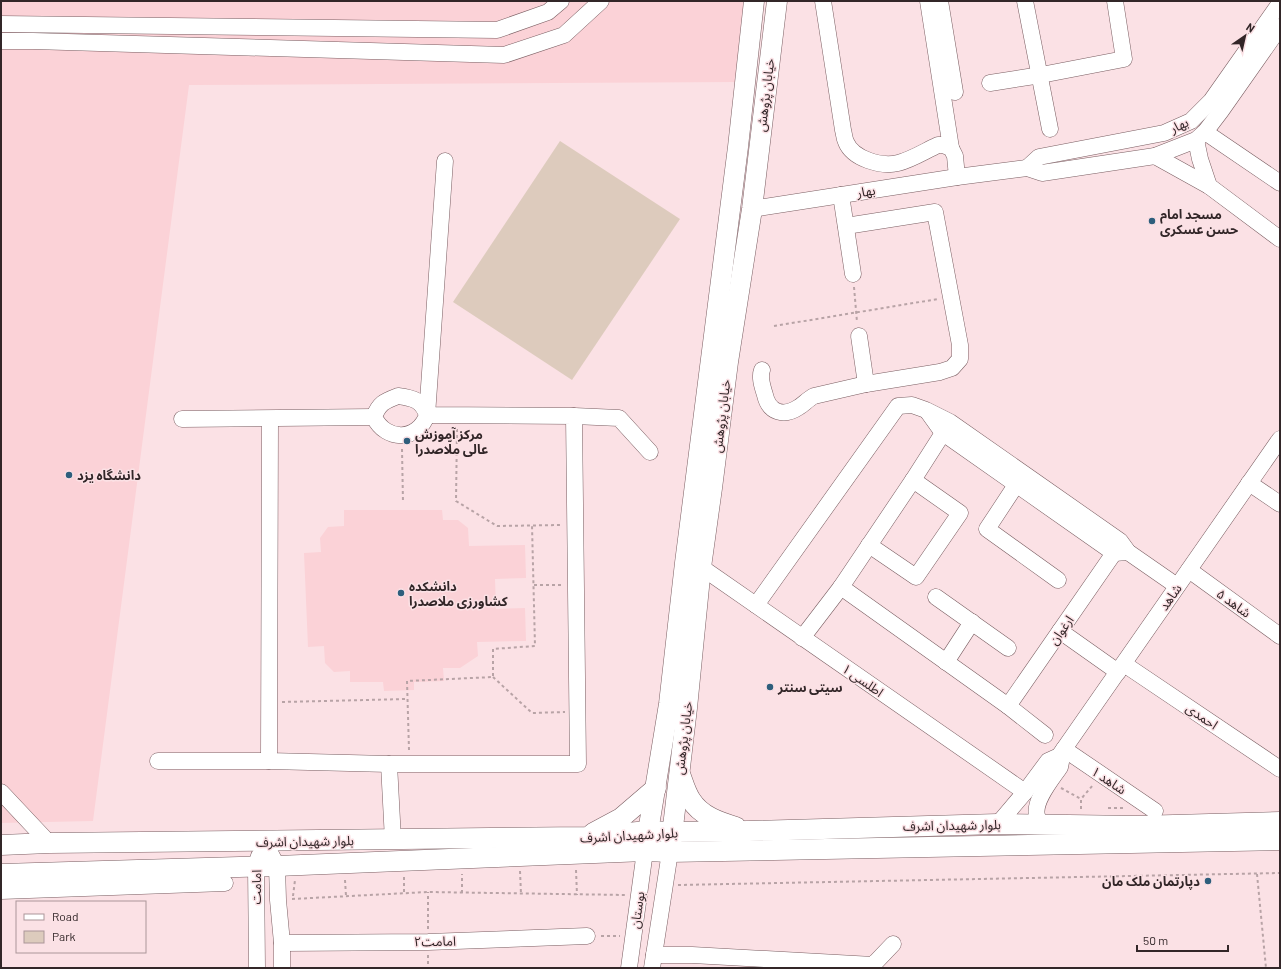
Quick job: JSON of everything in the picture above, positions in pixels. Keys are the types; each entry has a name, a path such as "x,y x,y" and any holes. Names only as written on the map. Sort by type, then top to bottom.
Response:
{"main road":[{"name":"خیابان پژوهش","path":"645,851 669,704 685,563 737,154 754,1"},
{"name":"خیابان پژوهش","path":"670,852 687,708 701,567 728,362 752,209 777,1"},
{"path":"679,771 690,800 701,811 715,821 749,831"},
{"path":"586,837 621,818 656,788"},
{"name":"بلوار شهیدان اشرف","path":"1,874 46,881 190,876 256,866 1139,834 1280,822"},
{"name":"بلوار شهیدان اشرف","path":"1,845 586,837 648,831 749,831 998,824 1042,824 1139,834 1280,840"}],"street":[{"path":"1,24 497,30 548,12 561,1"},
{"path":"1,42 34,41 504,55 564,35 601,1"},
{"path":"823,1 843,130 846,142 850,149 869,161 888,165 899,163 938,145 943,144 951,148"},
{"path":"928,1 951,148 955,156 957,177"},
{"path":"940,1 955,92"},
{"path":"1025,1 1041,75 1050,129"},
{"path":"990,83 1124,59 1115,1"},
{"name":"بهار","path":"1027,168 1040,156 1164,132 1191,121 1211,101 1280,3"},
{"path":"247,27 247,47"},
{"name":"بهار","path":"752,209 957,177 1027,168 1042,173 1155,156 1201,136 1275,46 1280,28"},
{"path":"1209,186 1200,159 1201,136 1280,184"},
{"path":"1155,156 1209,186 1280,239"},
{"path":"427,415 424,406 420,402 408,397 398,396 386,400 377,408 374,417 377,424 387,433 402,436 408,435 419,429 424,423 427,415 445,161"},
{"path":"840,195 853,274"},
{"path":"762,370 761,376 766,402 773,410 783,412 795,409 814,396 866,384 940,372 952,368 960,359 960,345 952,297 935,212 846,226"},
{"path":"859,336 866,384"},
{"path":"756,605 898,406 912,405 950,422 1120,541 1121,553"},
{"path":"926,410 943,433 1016,485 1121,553 1177,586"},
{"path":"427,415 574,416 619,418 650,452"},
{"path":"158,761 269,761 340,768 389,764 462,767 568,767 578,764 581,574 576,524 582,498 574,416"},
{"path":"182,419 374,417"},
{"path":"269,761 270,419"},
{"path":"802,638 841,587 943,433"},
{"name":"شاهد","path":"998,824 1025,792 1048,761 1062,753 1280,439"},
{"path":"869,545 916,577 960,513 913,480"},
{"path":"1249,483 1280,504"},
{"path":"1016,485 987,529 1058,580"},
{"name":"ارغوان","path":"1008,706 1060,631 1121,553"},
{"name":"اطلسی ۱","path":"701,567 1025,792"},
{"name":"شاهد ۵","path":"1188,570 1280,636"},
{"path":"841,587 1008,706 1045,735"},
{"path":"936,596 1008,648"},
{"path":"946,662 972,622"},
{"name":"احمدی","path":"1060,631 1280,769"},
{"name":"شاهد","path":"1042,824 1037,816 1039,800 1060,767 1062,753"},
{"name":"شاهد ۱","path":"1062,753 1101,775 1152,810"},
{"path":"389,764 393,840"},
{"path":"1,792 49,844"},
{"name":"امامت","path":"264,842 277,866 278,900 282,943 282,968"},
{"name":"امامت","path":"258,968 256,866 264,842"},
{"name":"بوستان","path":"629,968 645,851"},
{"name":"بوستان","path":"653,962 670,852"},
{"path":"190,876 224,883"},
{"path":"1,891 46,881"},
{"name":"امامت۲","path":"282,943 428,942 588,936"},
{"path":"653,962 873,965 893,944"}],"path":[{"path":"853,274 859,336"},
{"path":"774,326 952,297"},
{"path":"457,416 456,501 497,526 576,524"},
{"path":"402,436 402,502"},
{"path":"532,525 535,646 493,649 494,677 532,713 578,711"},
{"path":"534,585 581,574"},
{"path":"410,764 407,681 494,677"},
{"path":"269,702 407,699"},
{"path":"1075,809 1081,808 1081,799 1101,775"},
{"path":"1057,792 1060,787 1081,799"},
{"path":"1104,808 1152,810"},
{"path":"520,868 521,894"},
{"path":"576,868 577,894"},
{"path":"462,869 462,893"},
{"path":"1257,873 1266,968"},
{"path":"665,885 1280,873"},
{"path":"345,876 346,896"},
{"path":"404,876 404,894"},
{"path":"278,900 346,896 462,893 639,896"},
{"path":"588,936 633,936"}],"shaded area":[{"name":"دانشگاه یزد","path":"1,1 747,1 737,82 189,85 93,821 1,823"},
{"name":"دانشکده کشاورزی ملاصدرا","path":"344,510 442,510 443,520 458,520 468,528 469,546 525,545 526,578 495,579 496,609 525,608 526,641 477,642 478,656 460,668 443,668 444,681 414,682 414,690 384,691 383,682 350,682 350,671 334,672 325,663 324,646 308,647 304,553 321,552 320,538 328,527 344,526"}],"green space":[{"path":"560,141 680,219 572,380 453,302"}],"place":[{"name":"مسجد امام حسن عسکری","path":"1152,221"},
{"name":"مرکز آموزش عالی ملّاصدرا","path":"407,441"},
{"name":"دانشگاه یزد","path":"69,475"},
{"name":"دانشکده کشاورزی ملاصدرا","path":"401,593"},
{"name":"سیتی سنتر","path":"770,687"},
{"name":"دپارتمان ملک مان","path":"1208,881"}]}
